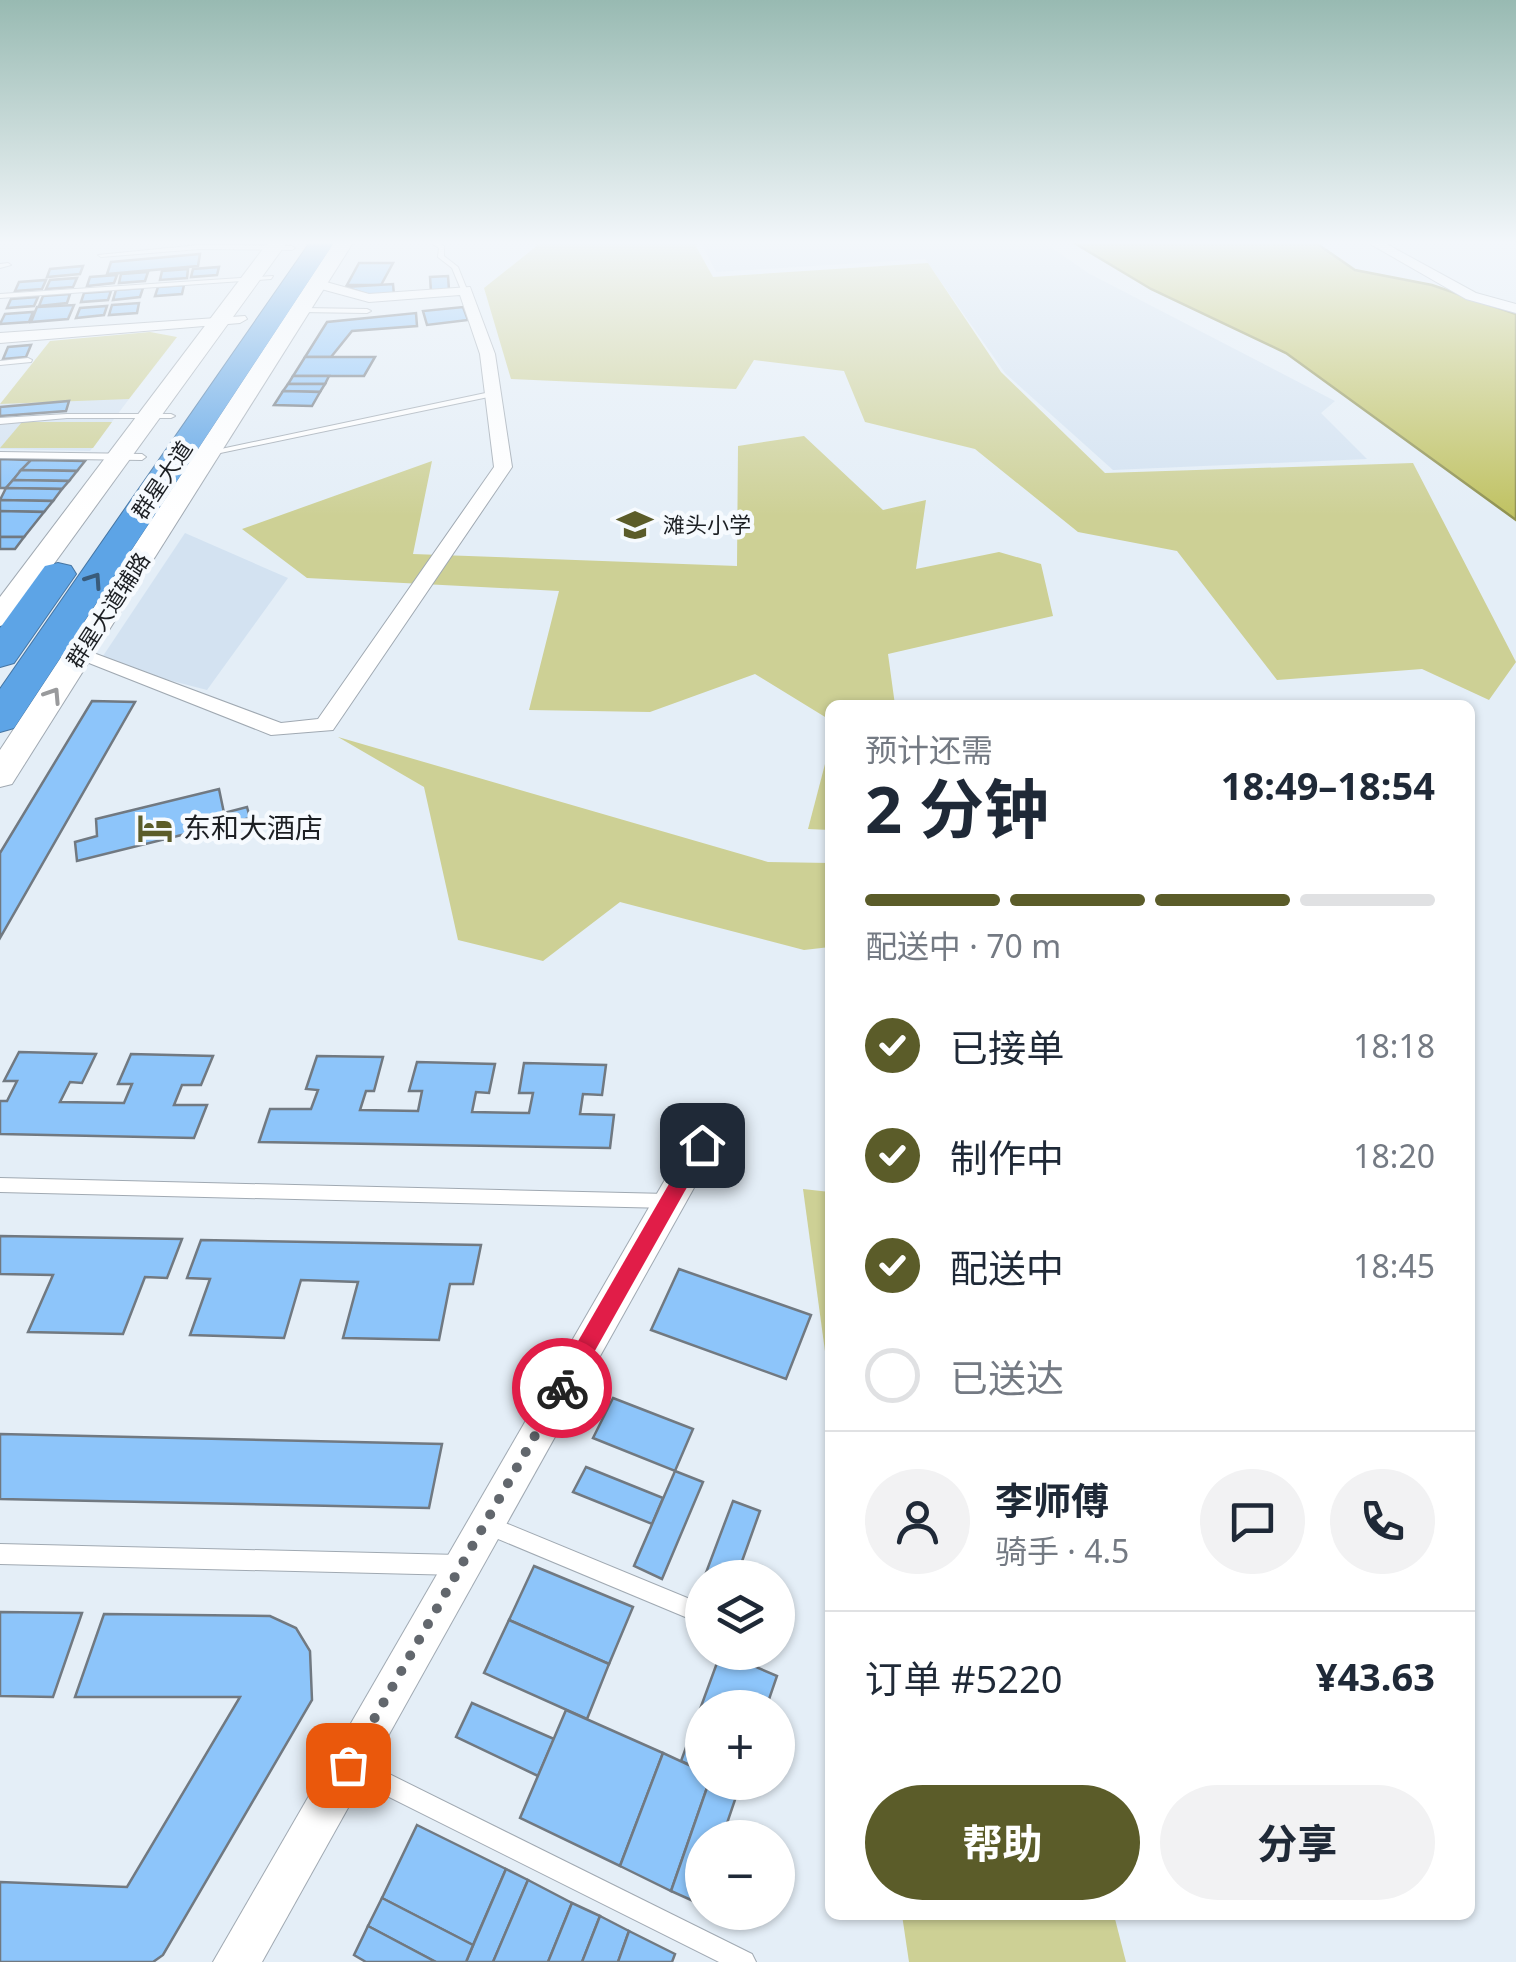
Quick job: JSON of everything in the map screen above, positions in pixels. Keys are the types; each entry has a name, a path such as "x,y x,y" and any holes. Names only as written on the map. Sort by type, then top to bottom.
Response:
{"highway":[{"name":"群星大道","path":"0,655 131,456 221,333"},
{"name":"群星大道","path":"0,719 65,649 239,386 264,333"}],"street":[{"path":"0,338 70,333"},
{"path":"65,649 279,730 325,725 503,467 495,393 482,333"},
{"path":"0,617 131,456"},
{"name":"群星大道辅路","path":"0,776 65,649"},
{"path":"236,1962 718,1116"}],"lane":[{"path":"0,363 28,360"},
{"path":"195,453 495,393"},
{"path":"0,422 160,416"},
{"path":"0,455 131,456"},
{"path":"0,1185 668,1201"},
{"path":"485,1524 685,1607"},
{"path":"0,1554 462,1565"},
{"path":"348,1765 744,1962"}],"shaded area":[{"path":"977,333 1203,333 1335,401 1321,413 1367,459 1113,470 1005,373"},
{"path":"1243,333 1516,333 1516,520 1286,353"},
{"path":"83,397 129,399 90,451 0,449 0,404"},
{"path":"185,533 288,578 207,690 99,662"}],"green space":[{"path":"144,333 177,337 129,399 0,404 50,341"},
{"path":"497,333 975,333 1001,372 1105,473 1413,463 1516,662 1489,700 1422,669 1277,680 1177,551 1078,532 975,449 865,422 844,371 754,360 736,389 511,379"},
{"path":"22,422 112,422 93,448 0,448"},
{"path":"804,436 883,510 926,500 916,569 999,552 1041,564 1053,616 888,654 894,700 825,700 825,717 755,674 650,712 529,710 559,591 307,578 242,529 432,461 413,554 737,566 738,446"},
{"path":"338,737 768,862 825,863 825,948 804,950 620,902 543,961 458,940 424,787"},
{"path":"825,764 825,830 808,829"},
{"path":"803,1189 825,1191 825,1351"},
{"path":"903,1920 1115,1920 1126,1962 909,1962"}],"building":[{"path":"320,333 351,333 331,357 305,357"},
{"path":"31,345 26,357 3,359 8,347"},
{"path":"305,357 375,357 364,376 293,376"},
{"path":"293,376 329,376 325,384 288,384"},
{"path":"288,384 325,384 320,392 283,391"},
{"path":"283,391 320,392 312,406 274,405"},
{"path":"69,401 66,411 0,416 0,407"},
{"path":"0,459 31,460 6,488 0,488"},
{"path":"31,460 85,461 77,471 21,470"},
{"path":"21,470 77,471 69,481 13,480"},
{"path":"13,480 69,481 62,489 6,488"},
{"path":"6,488 62,489 53,501 0,500"},
{"path":"0,500 53,501 44,512 0,511"},
{"path":"0,511 44,512 24,537 0,537"},
{"path":"0,537 24,537 15,549 0,549"},
{"path":"92,701 135,702 0,938 0,853"},
{"name":"东和大酒店","path":"219,789 224,813 247,807 250,818 77,861 75,842 97,836 96,819"},
{"path":"19,1052 96,1054 82,1083 70,1082 60,1102 124,1103 132,1084 118,1084 131,1054 213,1056 201,1085 182,1085 174,1105 207,1105 194,1138 0,1134 0,1101 7,1101 17,1081 4,1081"},
{"path":"317,1056 383,1057 374,1091 366,1091 360,1110 418,1111 422,1091 409,1091 417,1062 495,1064 489,1093 476,1092 472,1112 529,1113 533,1093 519,1093 524,1063 606,1065 602,1095 583,1094 580,1114 614,1115 610,1148 259,1142 270,1109 311,1109 318,1090 306,1089"},
{"path":"0,1236 182,1239 167,1278 145,1277 123,1334 28,1332 53,1275 0,1274"},
{"path":"201,1240 481,1245 473,1284 450,1284 439,1340 343,1338 358,1282 301,1280 284,1338 190,1335 210,1279 187,1278"},
{"path":"679,1269 811,1315 786,1379 651,1330"},
{"path":"613,1398 693,1429 675,1471 593,1438"},
{"path":"0,1434 442,1444 429,1508 0,1499"},
{"path":"586,1467 663,1498 652,1524 573,1492"},
{"path":"675,1471 703,1482 662,1579 634,1566"},
{"path":"733,1501 760,1511 742,1560 711,1560"},
{"path":"534,1566 633,1607 609,1664 509,1620"},
{"path":"0,1612 82,1613 53,1697 0,1696"},
{"path":"104,1614 270,1616 296,1628 310,1651 312,1700 163,1955 153,1962 0,1962 0,1882 127,1887 240,1697 75,1697"},
{"path":"509,1620 609,1664 587,1719 484,1673"},
{"path":"714,1670 763,1670 777,1676 772,1690 707,1690"},
{"path":"472,1703 554,1739 538,1776 456,1737"},
{"path":"566,1710 663,1753 620,1866 520,1818"},
{"path":"663,1753 685,1763 685,1800 703,1800 696,1820 685,1820 685,1851 671,1891 620,1866"},
{"path":"703,1800 735,1800 728,1820 696,1820"},
{"path":"417,1825 506,1869 473,1945 382,1898"},
{"path":"685,1851 685,1897 671,1891"},
{"path":"506,1869 528,1880 493,1962 466,1962"},
{"path":"528,1880 572,1903 548,1962 493,1962"},
{"path":"382,1898 473,1945 466,1962 436,1962 368,1926"},
{"path":"572,1903 600,1916 582,1962 548,1962"},
{"path":"600,1916 629,1931 618,1962 582,1962"},
{"path":"368,1926 436,1962 366,1962 354,1955"},
{"path":"629,1931 675,1954 672,1962 618,1962"}],"way so far":[{"path":"348,1765 562,1388"}],"place":[{"name":"滩头小学","path":"635,525"},
{"name":"东和大酒店","path":"155,828"}],"route":[{"path":"562,1388 702,1145"}]}
